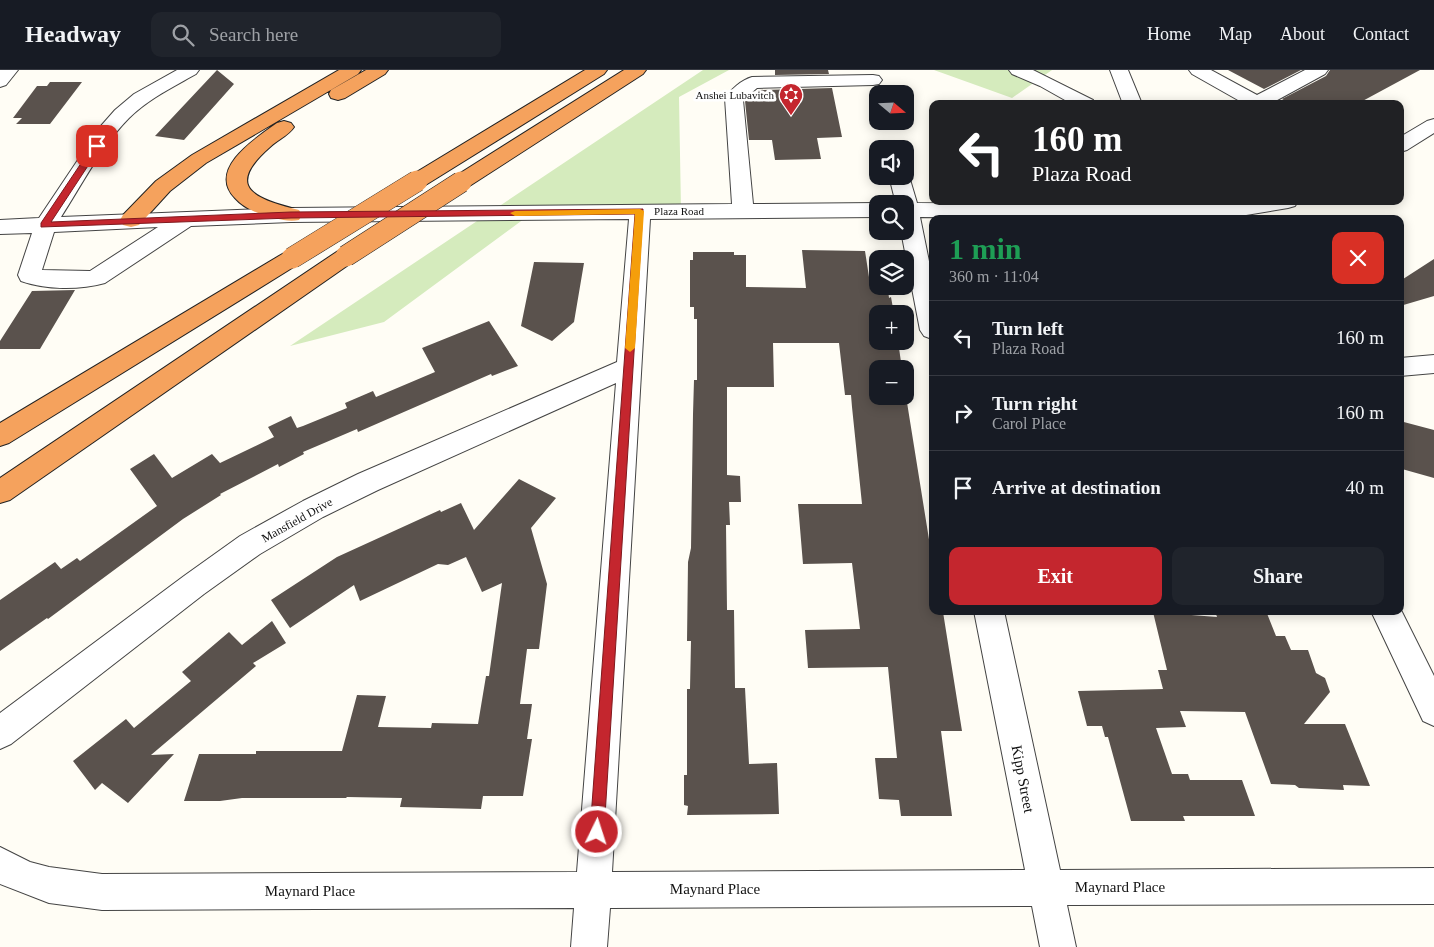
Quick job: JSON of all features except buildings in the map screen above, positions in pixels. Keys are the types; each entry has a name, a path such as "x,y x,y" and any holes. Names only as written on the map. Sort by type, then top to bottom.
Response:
{"highway":[{"path":"131,220 163,186 193,163 352,70"},
{"path":"291,215 254,205 245,197 235,184 236,172 243,159 276,132 379,70"},
{"path":"409,182 565,70"},
{"path":"0,436 292,258 409,182 598,70"},
{"path":"0,477 637,70"},
{"path":"0,492 346,256"}],"street":[{"path":"0,81 9,70"},
{"path":"187,218 97,277 90,279 30,277 45,225 107,131 122,114 156,89 190,70"},
{"path":"1018,70 1046,82 1079,100"},
{"path":"1119,70 1132,100"},
{"path":"1198,70 1253,100"},
{"path":"1264,100 1319,70"},
{"path":"743,211 734,98 752,83 873,80"},
{"path":"1404,144 1434,125"},
{"path":"914,210 1228,211 1264,205"},
{"name":"Plaza Road","path":"0,227 131,220 291,215 869,210"},
{"path":"589,947 640,211"},
{"path":"913,240 929,316"},
{"path":"1404,367 1434,364"},
{"name":"Mansfield Drive","path":"0,733 194,585 250,545 314,509 368,482 629,367"},
{"name":"Kipp Street","path":"991,615 1058,947"},
{"path":"1388,615 1427,679 1434,710"},
{"name":"Maynard Place","path":"0,866 20,877 58,888 102,892 1434,886"}],"green space":[{"path":"703,70 729,70 679,97 681,211 532,213 384,322 290,346"},
{"path":"934,70 1052,70 1012,98"}],"slow traffic":[{"path":"515,213 640,211 630,348"}],"place":[{"name":"Anshei Lubavitch","path":"791,116"}],"route":[{"path":"97,146 45,225 131,220 291,215 640,211 597,832"}]}
